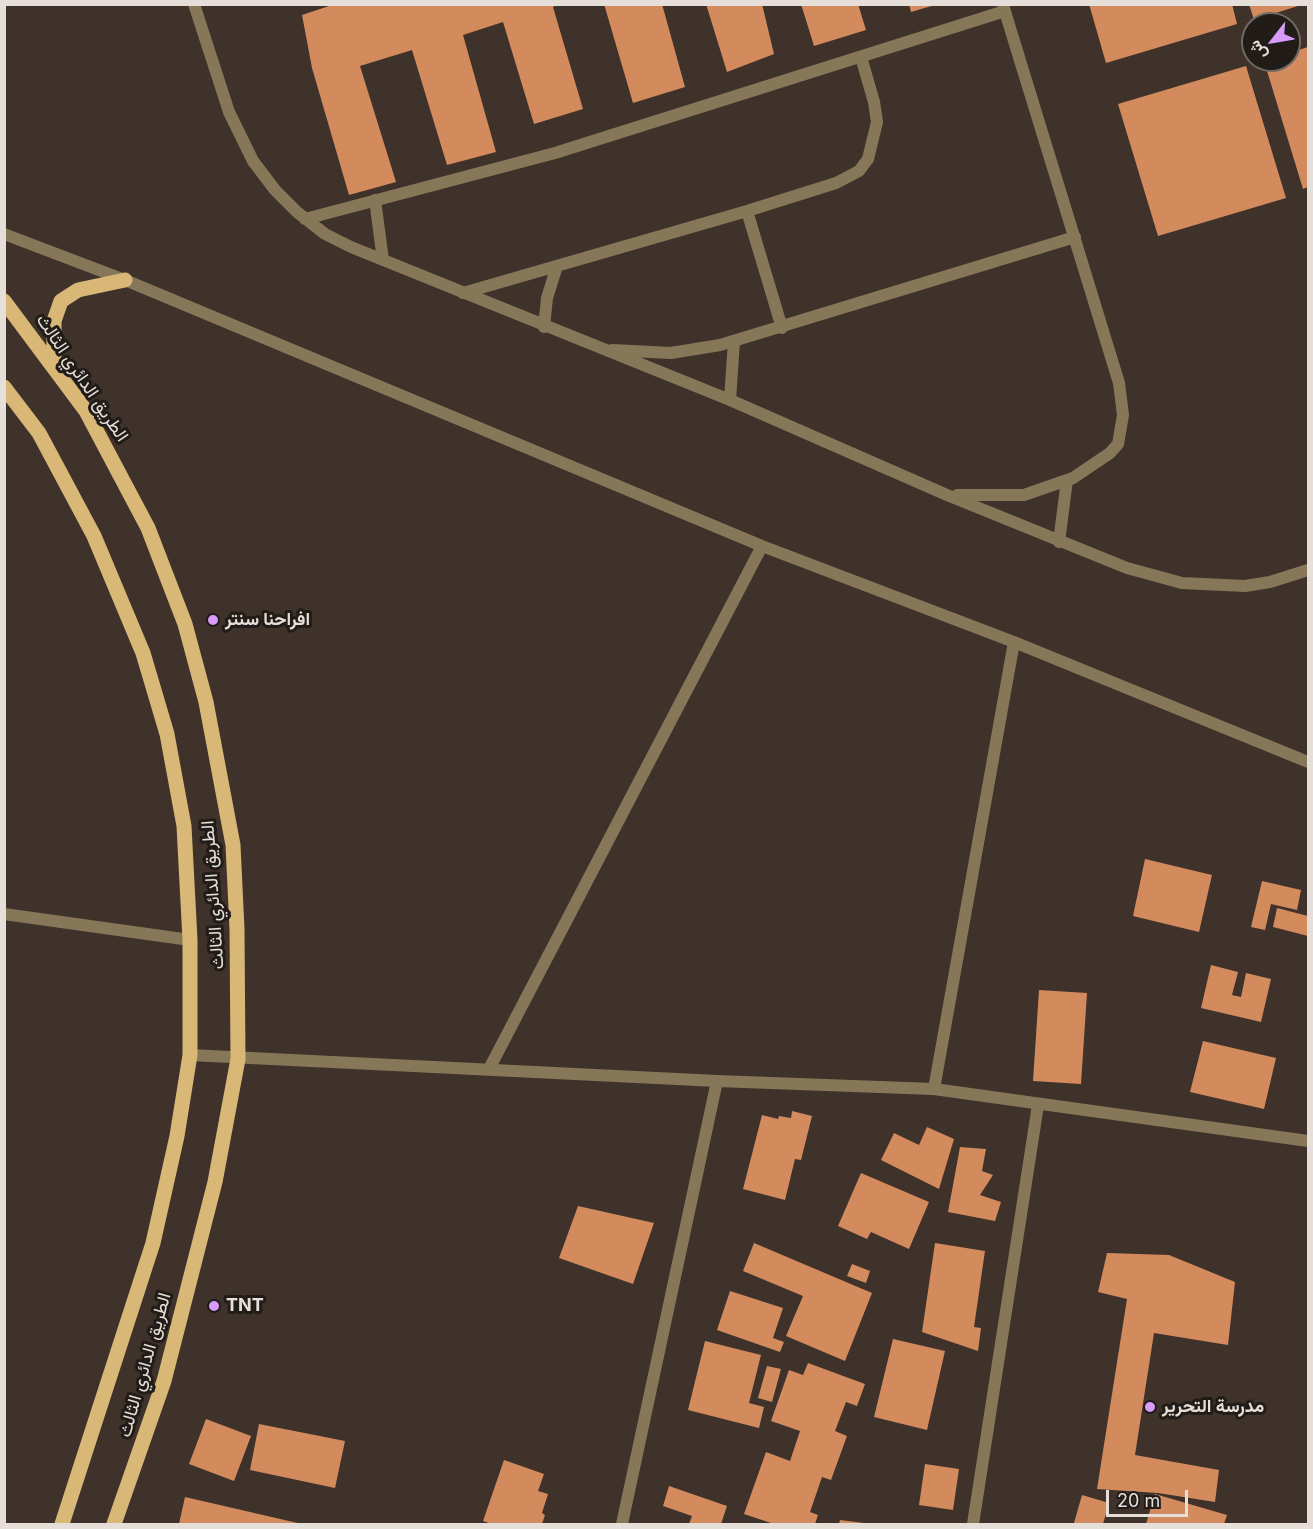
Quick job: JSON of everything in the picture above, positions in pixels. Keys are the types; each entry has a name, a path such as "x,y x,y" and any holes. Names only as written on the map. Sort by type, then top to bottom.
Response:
{"main road":[{"path":"54,364 54,321 61,301 78,290 125,280"},
{"name":"الطريق الدائري الثالث","path":"4,300 54,364 86,411 148,528 185,624 223,782 233,845 238,951 237,1059 215,1182 164,1381 114,1524"},
{"name":"الطريق الدائري الثالث","path":"4,387 39,433 94,536 143,653 166,734 184,826 190,940 190,1054 177,1136 153,1244 62,1524"}],"street":[{"path":"194,4 229,112 240,138 264,177 305,219 325,234 544,327 730,400 947,495 1126,568 1182,583 1245,586 1270,582 1308,570"},
{"path":"305,219 555,153 861,57 1004,8 1119,382 1123,415 1118,444 1092,468 1067,480 1024,495 996,497 947,495"},
{"path":"463,293 747,211 836,183 859,171 868,159 877,122 874,102 861,57"},
{"path":"375,200 383,260"},
{"path":"747,211 782,328"},
{"path":"4,234 125,280 762,546 1014,642 1308,762"},
{"path":"593,347 671,353 694,351 782,328 1075,237"},
{"path":"544,327 547,298 557,266"},
{"path":"730,400 734,341"},
{"path":"1059,542 1067,480"},
{"path":"489,1069 762,546"},
{"path":"934,1089 1014,642"},
{"path":"4,914 190,940"},
{"path":"190,1054 237,1059 934,1089 1308,1141"},
{"path":"622,1524 717,1081"},
{"path":"973,1524 1038,1105"}],"building":[{"path":"335,4 558,4 553,7 583,109 534,124 503,22 463,35 496,152 447,165 412,50 360,66 396,182 349,195 312,68 302,15"},
{"path":"604,4 662,4 685,87 633,103"},
{"path":"706,4 762,4 774,54 727,72"},
{"path":"801,4 858,4 866,30 814,46"},
{"path":"909,4 935,4 935,5 911,12"},
{"path":"1089,4 1232,4 1237,24 1106,63"},
{"path":"1249,4 1301,4 1279,12 1252,12"},
{"path":"1308,47 1308,187 1303,189 1267,72 1301,72 1301,49"},
{"path":"1241,67 1241,72 1248,72 1286,198 1158,236 1118,104"},
{"path":"1145,859 1212,875 1199,932 1133,916"},
{"path":"1262,881 1301,890 1297,910 1271,904 1265,930 1251,927"},
{"path":"1277,908 1308,916 1308,936 1273,927"},
{"path":"1211,965 1238,972 1232,995 1241,997 1246,973 1271,979 1261,1022 1201,1008"},
{"path":"1039,990 1087,993 1081,1084 1033,1081"},
{"path":"1203,1041 1276,1058 1264,1109 1190,1092"},
{"path":"792,1111 812,1116 801,1160 795,1159 785,1200 743,1189 762,1115 778,1119 779,1116 791,1118"},
{"path":"927,1127 954,1139 939,1189 881,1160 894,1133 919,1145"},
{"path":"960,1147 986,1149 982,1171 993,1175 980,1195 1001,1202 995,1221 948,1212"},
{"path":"861,1173 929,1202 909,1249 871,1232 867,1239 838,1226"},
{"path":"578,1206 654,1223 633,1284 559,1258"},
{"path":"754,1243 872,1293 845,1361 786,1336 803,1296 743,1271"},
{"path":"935,1243 985,1251 974,1327 981,1328 978,1351 922,1332"},
{"path":"1107,1253 1169,1255 1235,1282 1228,1345 1154,1333 1135,1455 1219,1470 1215,1502 1158,1493 1097,1489 1127,1299 1098,1292"},
{"path":"852,1264 870,1271 866,1283 847,1276"},
{"path":"730,1291 783,1308 773,1338 784,1342 780,1352 717,1330"},
{"path":"893,1339 945,1351 927,1430 874,1417"},
{"path":"705,1341 761,1355 749,1403 764,1407 759,1428 688,1410"},
{"path":"808,1363 865,1384 857,1406 846,1402 835,1431 847,1436 831,1480 822,1477 810,1512 818,1515 815,1524 774,1524 744,1514 766,1452 790,1461 800,1431 771,1421 789,1370 803,1375"},
{"path":"767,1366 781,1369 772,1402 758,1398"},
{"path":"206,1419 251,1436 234,1481 189,1464"},
{"path":"259,1424 345,1441 335,1488 250,1470"},
{"path":"504,1460 544,1474 538,1491 548,1494 542,1513 545,1515 542,1524 492,1524 483,1521"},
{"path":"925,1464 959,1469 953,1510 919,1505"},
{"path":"669,1486 727,1506 721,1524 689,1524 692,1516 663,1506"},
{"path":"1155,1494 1227,1515 1224,1524 1146,1524"},
{"path":"1082,1495 1109,1503 1103,1524 1074,1523"},
{"path":"185,1497 302,1524 179,1524"},
{"path":"840,1520 864,1523 864,1524 839,1524"}],"place":[{"name":"افراحنا سنتر","path":"213,620"},
{"name":"TNT","path":"214,1306"},
{"name":"مدرسة التحرير","path":"1150,1407"}]}
